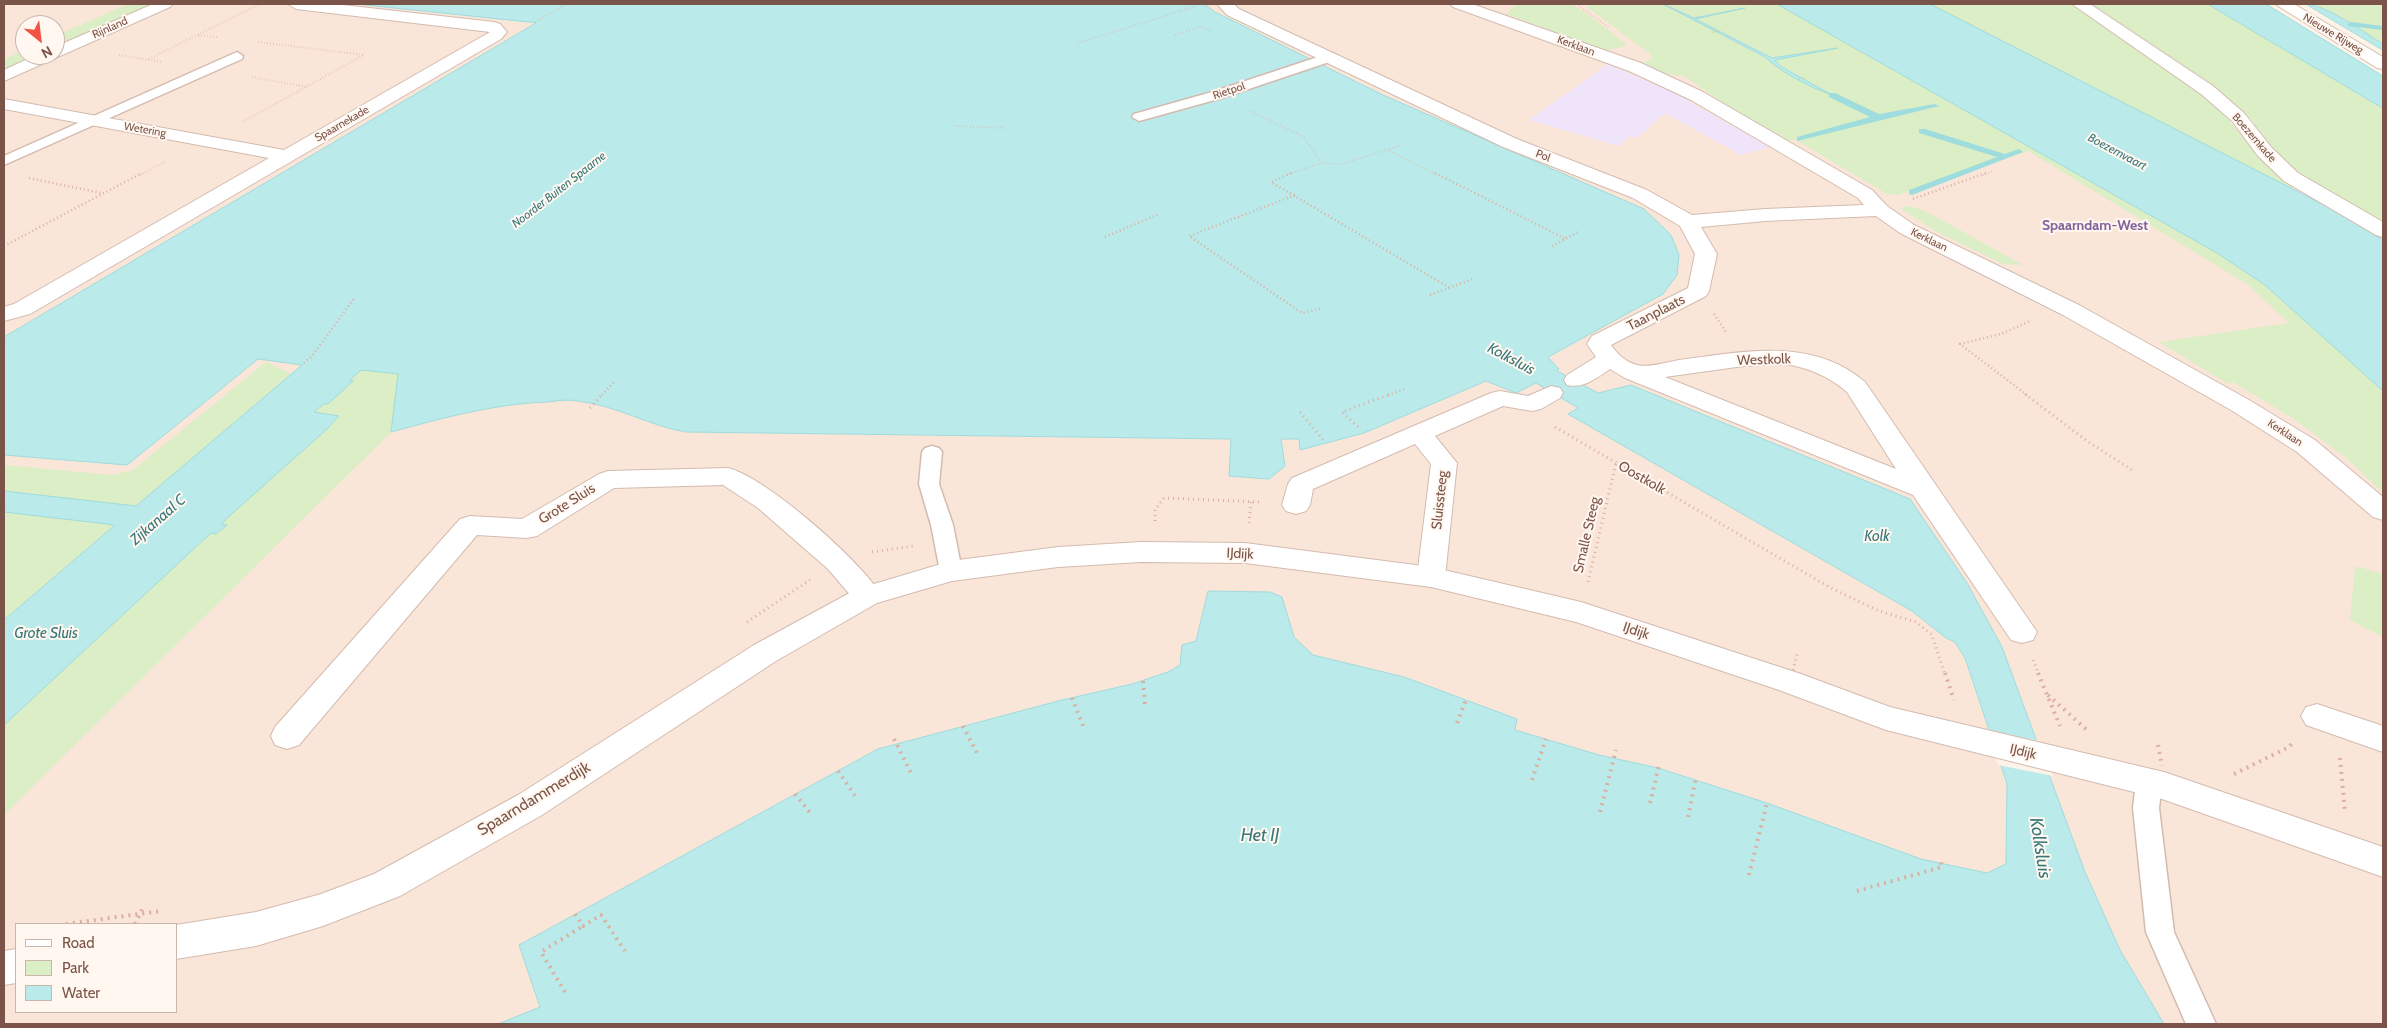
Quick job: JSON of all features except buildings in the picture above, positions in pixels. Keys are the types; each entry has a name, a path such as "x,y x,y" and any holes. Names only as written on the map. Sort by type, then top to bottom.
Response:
{"street":[{"name":"Rijnland","path":"65,49 165,4"},
{"name":"Spaarnekade","path":"4,314 22,309 499,32 494,27 296,4"},
{"name":"Pol","path":"1225,4 1233,12 1324,60 1510,143 1640,194 1688,222"},
{"name":"Kerklaan","path":"1458,4 1635,68 1697,96 1866,194 1878,207 1907,229 2065,306 2240,405 2306,446 2383,511"},
{"name":"Boezemkade","path":"2080,4 2207,90 2238,117 2264,152 2291,177 2383,231"},
{"name":"Nieuwe Rijweg","path":"2283,4 2383,64"},
{"path":"4,76 28,65"},
{"name":"Wetering","path":"4,104 287,156"},
{"path":"1688,222 1878,207"},
{"name":"Taanplaats","path":"1609,359 1599,344 1600,341 1698,291 1706,254 1688,222"},
{"name":"Westkolk","path":"1634,373 1744,359 1796,358 1824,367 1847,379 1856,387 1922,489 2022,632"},
{"path":"1576,380 1609,359 1634,373 1922,489"},
{"path":"1296,505 1301,484 1418,433 1500,398 1542,398"},
{"name":"Sluissteeg","path":"1418,433 1444,463 1431,577"},
{"name":"Grote Sluis","path":"287,736 470,525 527,529 608,480 728,476 768,502 838,562 867,596"},
{"name":"IJdijk","path":"867,596 951,571 1058,557 1141,552 1245,553 1431,577 1581,613 1790,682 1886,718 1975,741 2048,757 2155,774 2383,862"},
{"name":"Spaarndammerdijk","path":"178,942 256,929 323,910 386,884 530,805 765,653 867,596"},
{"path":"2327,720 2383,739"}],"lane":[{"path":"4,162 238,56"},
{"name":"Rietpol","path":"1139,117 1217,95 1324,60"},
{"path":"932,452 929,484 942,525 943,539 951,571"},
{"path":"2155,774 2146,808 2160,932 2202,1024"}],"path":[{"path":"147,59 260,4"},
{"path":"535,22 567,4"},
{"path":"1078,43 1205,4"},
{"path":"1712,32 1719,31"},
{"path":"198,35 217,37"},
{"path":"244,121 364,55 256,42"},
{"path":"1799,80 1806,78"},
{"path":"1217,95 1304,137 1321,163"},
{"path":"955,126 1004,128"},
{"path":"4,246 102,193 206,141"},
{"path":"1399,146 1340,164 1321,163 1272,180 1271,182 1450,288"},
{"path":"1389,150 1566,238"},
{"path":"1878,207 1910,200 1993,171"},
{"path":"22,177 102,193"},
{"path":"1295,195 1189,236 1302,313 1323,308"},
{"path":"1104,237 1159,214"},
{"path":"1552,246 1580,232"},
{"path":"1430,295 1473,278"},
{"path":"1698,291 1744,359"},
{"path":"304,363 312,356 355,297"},
{"path":"2065,306 2001,334 1960,344 2002,373 2099,451 2132,470"},
{"path":"590,408 614,382"},
{"path":"1364,432 1342,412 1405,389"},
{"name":"Oostkolk","path":"1542,398 1555,427 1831,588 1879,611 1916,622 1932,635 1955,705"},
{"path":"1300,412 1326,442"},
{"name":"Smalle Steeg","path":"1581,613 1616,463"},
{"path":"1155,523 1155,510 1164,498 1251,502"},
{"path":"740,627 838,562"},
{"path":"1793,670 1798,651"},
{"path":"1143,681 1145,704"},
{"path":"2048,695 2056,714"},
{"path":"1072,698 1084,728"},
{"path":"1457,723 1466,700"},
{"path":"2231,776 2289,747 2327,720 2345,814"},
{"path":"963,726 979,757"},
{"path":"894,739 912,775"},
{"path":"1532,780 1546,739"},
{"path":"2155,774 2158,746"},
{"path":"1600,812 1616,750"},
{"path":"1650,803 1659,764"},
{"path":"838,771 856,797"},
{"path":"1688,817 1696,777"},
{"path":"794,794 812,815"},
{"path":"1749,875 1767,804"},
{"path":"1857,891 1942,867 1940,859"},
{"path":"136,923 143,908"},
{"path":"73,923 166,910"},
{"path":"575,914 583,926"},
{"path":"565,992 541,952 601,914 625,951"}],"shaded area":[{"path":"4,4 2000,4 2383,204 2383,1024 4,1024"},
{"path":"1608,64 1674,93 1770,147 1741,155 1665,113 1637,138 1630,136 1619,146 1529,120"}],"green space":[{"path":"128,4 154,4 65,43 65,32"},
{"path":"1516,4 1571,4 1589,15 1627,45 1606,51 1506,14"},
{"path":"1589,4 1663,4 1765,57 1773,64 1828,93 1780,66 1775,60 1836,48 1772,58 1695,19 1744,8 1694,18 1666,4 1777,4 2217,253 2265,285 2383,391 2383,493 2345,457 2294,419 2233,382 2228,384 2159,342 2289,323 2247,284 2028,151 1897,195 1887,194 1796,140 1779,141 1684,76 1666,74 1641,64 1652,59 1650,54 1587,7"},
{"path":"1930,4 2070,4 2210,98 2251,146 2296,191"},
{"path":"2087,4 2207,4 2275,42 2383,108 2383,223 2311,181 2274,154 2251,119 2221,96"},
{"path":"2315,4 2383,4 2383,44"},
{"path":"15,54 15,65 4,70 4,59"},
{"path":"1910,206 1929,213 2023,265 2003,264 1937,232 1900,208"},
{"path":"266,362 292,374 136,506 4,491 4,465 112,475 133,470"},
{"path":"361,370 398,374 391,432 4,815 4,725 211,533 217,534 226,525 222,524 225,520 327,429 338,416 314,413"},
{"path":"4,512 115,524 4,620"},
{"path":"2355,566 2383,574 2383,637 2350,620"}],"water":[{"path":"356,4 1204,4 1215,12 1383,95 1644,209 1671,235 1679,255 1677,275 1663,294 1548,357 1559,369 1557,371 1598,393 1631,385 1910,499 1967,583 2002,647 2085,872 2120,950 2164,1024 498,1024 540,1007 519,945 878,749 1062,700 1132,684 1168,672 1180,665 1182,645 1196,641 1208,591 1270,592 1282,597 1294,637 1313,655 1404,677 1517,719 1515,730 1599,755 1658,768 1767,803 1921,859 1987,873 2006,864 2007,784 1965,658 1955,642 1946,638 1912,611 1568,414 1578,408 1536,383 1516,393 1486,381 1364,433 1300,450 1299,439 1281,439 1285,466 1269,479 1229,476 1231,439 686,432 591,403 570,400 527,403 488,409 391,432 398,374 361,370 350,380 353,381 328,404 324,404 314,412 339,416 327,429 222,524 227,525 216,534 211,533 4,725 4,620 115,525 4,512 4,491 136,506 302,365 258,359 127,465 4,455 4,337 536,23"},
{"path":"1663,4 1694,18 1745,8 1695,19 1772,58 1838,48 1775,60 1780,66 1832,95 1797,79 1765,57"},
{"name":"Boezemvaart","path":"1777,4 1930,4 2332,209 2383,240 2383,391 2265,285 2217,253"},
{"path":"2208,4 2266,4 2383,76 2383,108"},
{"path":"2306,4 2324,9 2345,20 2383,44 2383,50"}],"pier":[{"path":"1986,731 2040,741 2053,776 1998,765"}],"waterway":[{"path":"2351,24 2383,28"},
{"path":"1832,95 1878,117"},
{"path":"1878,117 1935,106"},
{"path":"1800,139 1878,117"},
{"path":"1922,131 2005,157"},
{"path":"2005,157 2019,152"},
{"path":"1912,192 2005,157"}],"district":[{"name":"Spaarndam-West","path":"2095,226"}],"water label":[{"name":"Noorder Buiten Spaarne","path":"559,190"},
{"name":"Kolksluis","path":"1511,359"},
{"name":"Zijkanaal C","path":"158,520"},
{"name":"Kolk","path":"1877,537"},
{"name":"Het IJ","path":"1260,836"},
{"name":"Kolksluis","path":"2040,848"}]}
